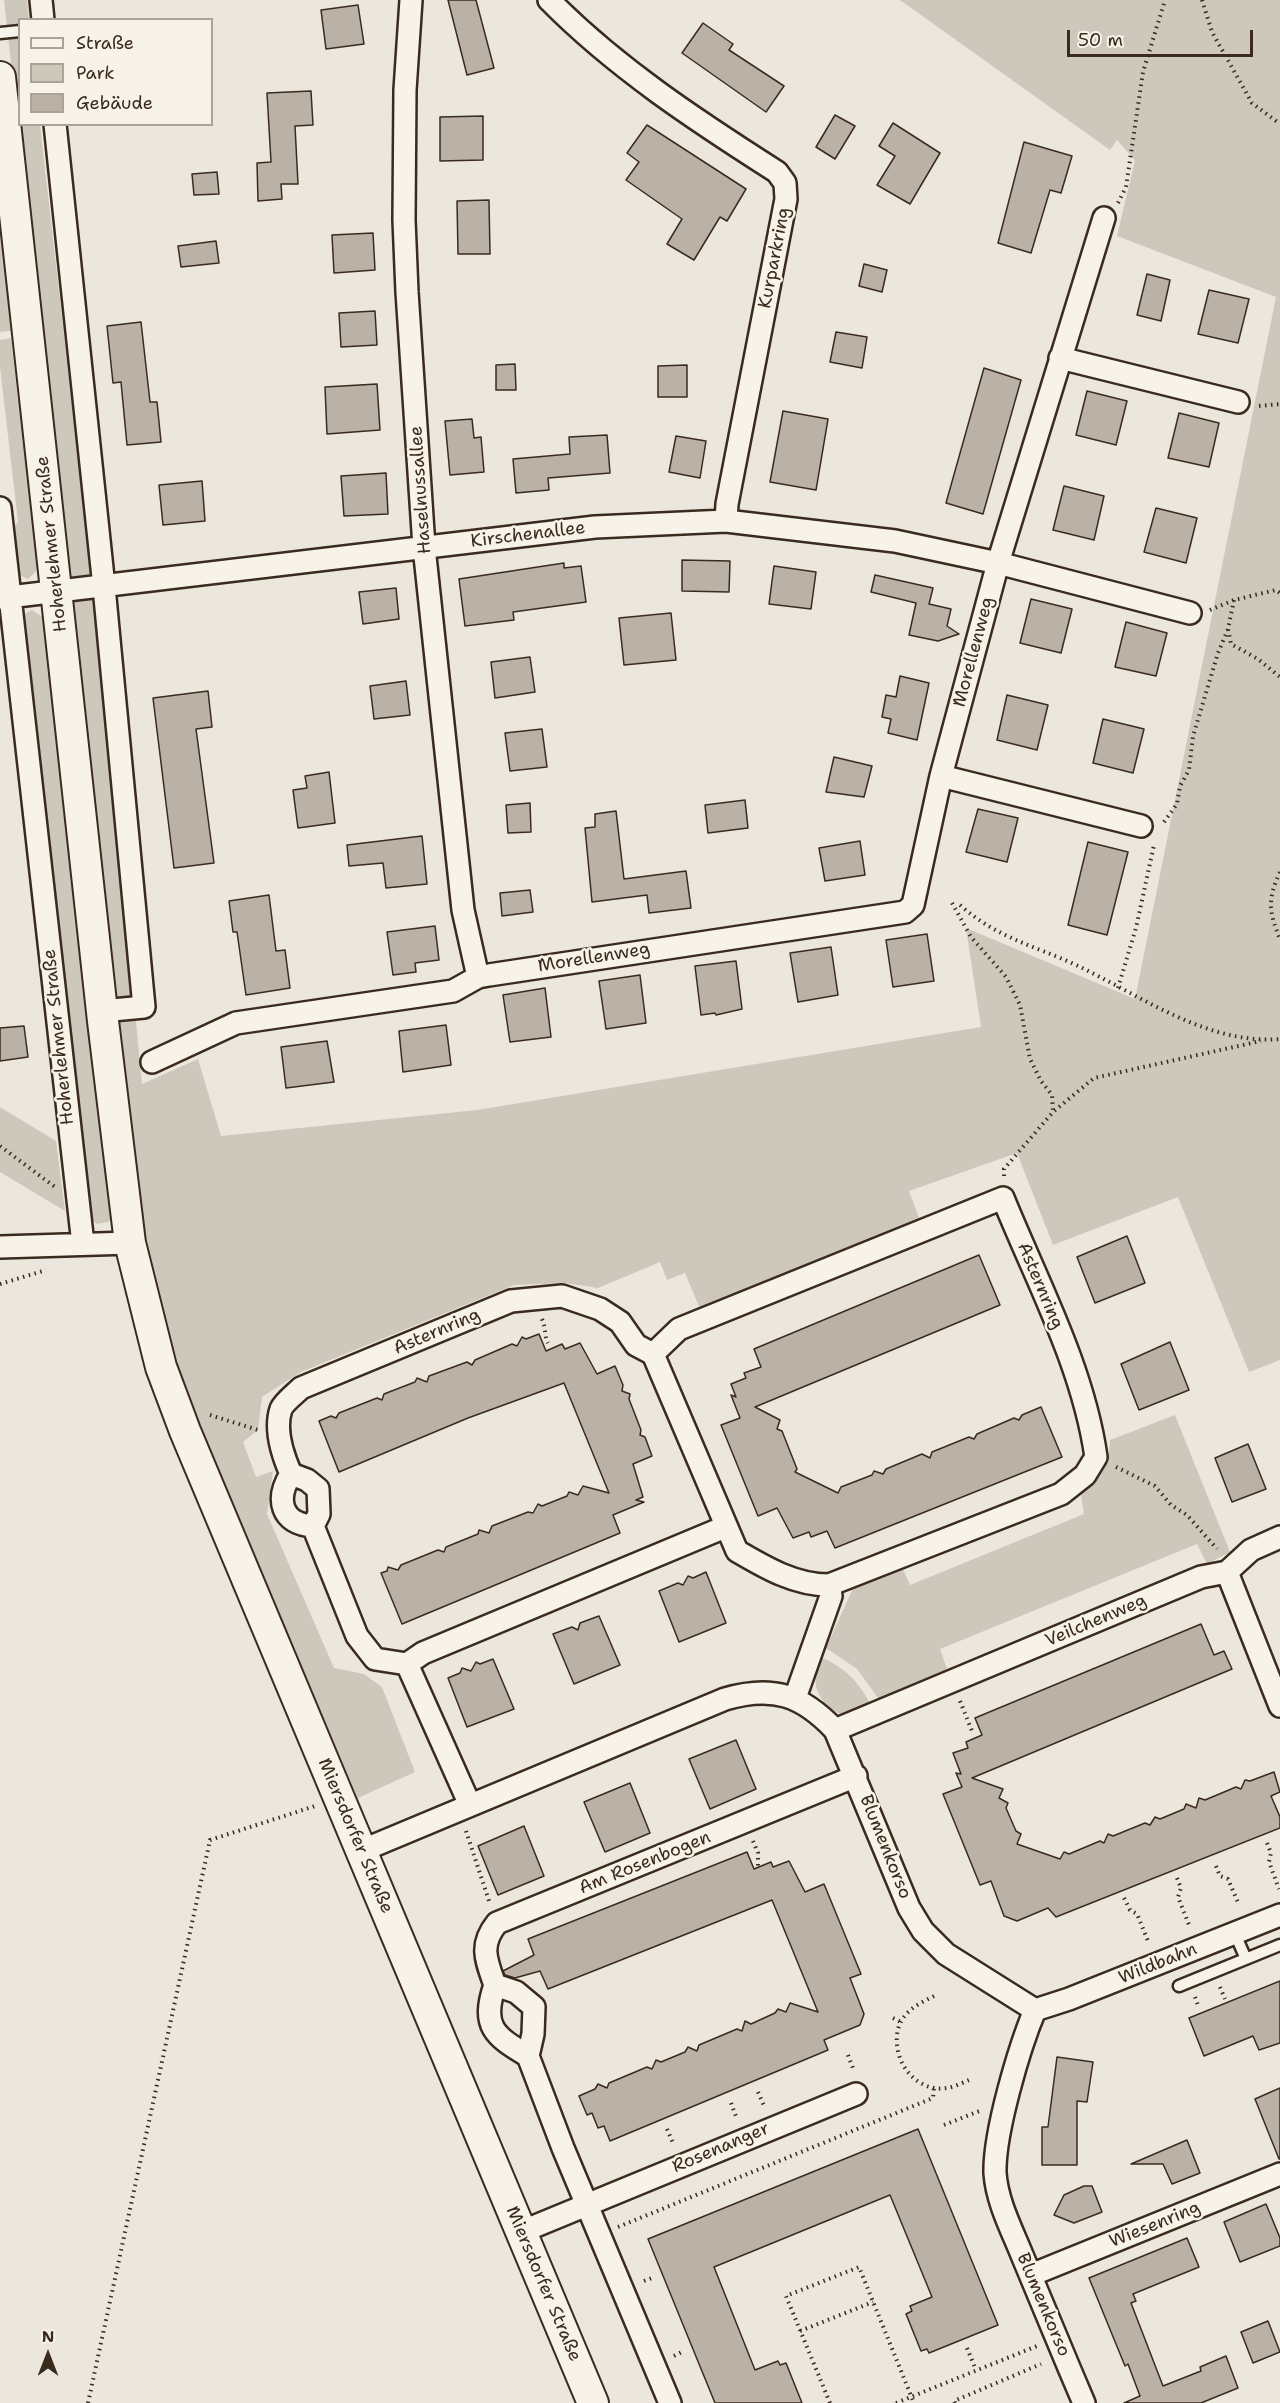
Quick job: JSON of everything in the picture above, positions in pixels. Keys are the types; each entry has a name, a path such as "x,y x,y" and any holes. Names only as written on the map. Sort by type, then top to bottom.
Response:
{"street":[{"path":"41,0 43,18"},
{"name":"Haselnussallee","path":"411,0 405,90 404,220 424,547 463,910 478,977"},
{"name":"Kurparkring","path":"549,0 597,44 650,86 777,172 785,183 786,201 726,521"},
{"name":"Hoherlehmer Straße","path":"0,77 102,1011 132,1253"},
{"path":"55,126 104,587 144,1007 102,1011"},
{"name":"Morellenweg","path":"152,1062 236,1023 453,991 478,977 905,912 913,905 941,776 998,563 1104,218"},
{"path":"1060,358 1238,402"},
{"name":"Hoherlehmer Straße","path":"0,508 5,598 83,1244"},
{"name":"Kirschenallee","path":"5,598 595,527 726,521 895,541 998,563"},
{"path":"998,563 1190,613"},
{"path":"941,776 1152,832"},
{"path":"1003,1197 679,1329 653,1354 737,1551 767,1569 811,1585 829,1585 1061,1494 1085,1475 1096,1457"},
{"name":"Asternring","path":"1003,1197 1066,1347 1092,1425 1096,1457"},
{"path":"0,1247 83,1244 132,1253"},
{"name":"Miersdorfer Straße","path":"132,1253 165,1378 593,2403"},
{"name":"Asternring","path":"291,1474 279,1436 282,1408 301,1388 511,1301 562,1296 600,1309 620,1322 636,1346 653,1354"},
{"path":"313,1526 299,1525 288,1517 282,1503 284,1485 291,1474 307,1480 318,1489 319,1514 313,1526 357,1636 375,1659 407,1664 423,1653 725,1527"},
{"path":"1280,1537 1251,1550 1227,1572 1280,1706"},
{"name":"Veilchenweg","path":"835,1730 1201,1577 1227,1572"},
{"path":"795,1698 831,1596 829,1585"},
{"path":"407,1664 467,1815"},
{"name":"Blumenkorso","path":"361,1851 467,1815 725,1699 748,1692 795,1698 815,1708 835,1730 909,1908 923,1932 946,1954 1035,2010 1023,2039 996,2164 999,2196 1084,2403"},
{"name":"Am Rosenbogen","path":"497,1923 856,1776"},
{"name":"Wildbahn","path":"1035,2010 1280,1915"},
{"path":"497,1923 486,1936 486,1959 495,1985 488,2007 492,2025 503,2042 528,2056"},
{"path":"495,1985 516,1992 534,2007 533,2034 528,2056 670,2403"},
{"name":"Rosenanger","path":"521,2232 856,2094"},
{"name":"Wiesenring","path":"1030,2275 1280,2174"}],"lane":[{"path":"0,33 18,31"},
{"path":"1235,1934 1246,1959"},
{"path":"1179,1986 1280,1945"}],"path":[{"path":"1104,218 1115,210 1126,187 1143,72 1165,0"},
{"path":"1202,0 1212,32 1252,103 1280,124"},
{"path":"1190,613 1200,614 1234,600 1276,590 1280,593"},
{"path":"1118,988 1136,928 1152,832 1177,804 1180,786 1189,770 1193,736 1218,653 1228,629 1234,600"},
{"path":"1228,629 1231,644 1258,659 1280,677"},
{"path":"1280,872 1274,885 1269,911 1280,939"},
{"path":"952,903 971,937 1006,977 1020,1005 1030,1059 1041,1081 1052,1095 1053,1112"},
{"path":"960,905 994,931 1078,966 1118,988 1218,1033 1264,1040"},
{"path":"1003,1197 1004,1169 1053,1112 1094,1078 1264,1040 1280,1039"},
{"path":"0,1146 56,1188 76,1188"},
{"path":"210,1415 279,1436"},
{"path":"1096,1457 1155,1486 1171,1505 1187,1515 1216,1545 1227,1572"},
{"path":"952,1681 972,1731"},
{"path":"88,2403 210,1840 339,1799"},
{"path":"467,1815 497,1923"},
{"path":"1267,1843 1271,1853 1269,1862 1279,1889"},
{"path":"1216,1866 1220,1876 1228,1879 1239,1905"},
{"path":"1177,1878 1181,1888 1178,1897 1189,1925"},
{"path":"1124,1898 1130,1910 1137,1914 1148,1941"},
{"path":"934,1996 915,2006 901,2022 897,2042 899,2056 905,2070 917,2081 934,2087 946,2089 969,2080"},
{"path":"893,2018 901,2022"},
{"path":"601,2234 933,2098 934,2087"},
{"path":"944,2125 992,2107"},
{"path":"830,2403 786,2296 859,2268 914,2403"},
{"path":"800,2331 873,2302"},
{"path":"896,2403 1057,2338"},
{"path":"967,2348 976,2370"},
{"path":"955,2403 954,2401 1041,2364"}],"green space":[{"path":"4,0 27,0 29,18 18,18 18,125"},
{"path":"900,0 1280,0 1280,1360 1249,1372 1178,1197 1053,1245 1017,1153 909,1191 922,1226 703,1316 685,1273 667,1280 660,1262 598,1288 565,1283 514,1285 301,1372 262,1397 258,1430 243,1442 256,1477 273,1471 267,1514 334,1668 364,1674 382,1687 415,1772 358,1798 199,1427 173,1360 141,1222 18,126 40,126 101,659 142,1084 198,1059 221,1136 477,1110 981,1027 966,928 1135,999 1276,297 1117,236 1135,160 1117,140 1110,150"},
{"path":"0,183 17,330 0,332"},
{"path":"11,338 18,401 23,401 40,568 28,579 17,574 11,530 18,522 0,367 0,340"},
{"path":"32,610 44,618 49,631 112,1217 108,1222 97,1224 90,1218 20,625 26,613"},
{"path":"0,1107 56,1141 65,1211 0,1172"},
{"path":"1175,1415 1230,1552 1207,1564 1197,1544 940,1649 947,1669 878,1698 857,1669 826,1648 854,1586 902,1567 910,1585 1084,1514 1081,1495 1103,1470 1110,1449 1110,1440"},
{"path":"822,1658 846,1672 863,1691 872,1707 850,1716 830,1708 817,1690 816,1674"}],"building":[{"path":"448,0 476,0 494,68 467,75"},
{"path":"358,5 364,44 326,49 321,10"},
{"path":"703,23 733,44 729,50 784,86 766,112 682,53"},
{"path":"311,91 313,125 295,126 298,184 281,184 282,199 258,201 257,163 271,162 267,93"},
{"path":"835,115 855,126 835,159 816,147"},
{"path":"483,116 483,160 440,161 440,117"},
{"path":"893,123 940,153 910,204 877,185 895,156 879,146"},
{"path":"647,125 746,189 727,221 720,217 694,260 667,244 682,219 626,180 639,162 627,153"},
{"path":"1024,142 1072,156 1061,193 1050,190 1031,253 998,243"},
{"path":"217,172 219,194 194,195 192,174"},
{"path":"489,200 490,254 458,254 457,201"},
{"path":"373,233 375,270 334,273 332,235"},
{"path":"216,241 219,263 181,267 178,246"},
{"path":"864,264 887,270 882,292 859,286"},
{"path":"1147,274 1170,280 1161,321 1137,315"},
{"path":"1209,290 1249,299 1238,343 1198,334"},
{"path":"375,311 377,345 341,347 339,313"},
{"path":"141,322 150,402 157,402 161,442 127,445 121,382 113,383 107,326"},
{"path":"836,332 867,337 862,368 830,362"},
{"path":"515,364 516,390 496,390 496,365"},
{"path":"687,365 687,397 658,397 658,366"},
{"path":"984,368 1021,380 983,514 946,503"},
{"path":"377,384 380,430 327,434 325,387"},
{"path":"1087,391 1127,401 1116,445 1076,435"},
{"path":"783,411 828,419 816,490 770,482"},
{"path":"1179,413 1219,423 1209,467 1168,458"},
{"path":"472,419 474,438 481,437 484,472 450,475 445,421"},
{"path":"607,435 610,473 548,478 549,490 516,493 513,459 570,454 569,437"},
{"path":"676,436 706,441 700,478 669,472"},
{"path":"386,473 388,514 344,516 341,476"},
{"path":"202,481 205,521 163,525 159,485"},
{"path":"1064,486 1104,496 1094,540 1053,530"},
{"path":"1156,508 1197,518 1186,563 1144,552"},
{"path":"682,560 730,561 729,592 682,591"},
{"path":"564,563 564,568 581,566 586,602 513,612 514,620 465,626 459,579"},
{"path":"774,566 816,572 811,609 769,604"},
{"path":"875,575 933,588 929,604 951,609 947,626 959,634 938,641 909,635 916,603 871,592"},
{"path":"396,588 399,619 363,624 359,592"},
{"path":"1031,599 1072,609 1061,653 1020,643"},
{"path":"671,613 676,660 624,665 619,618"},
{"path":"1126,622 1167,633 1156,676 1115,667"},
{"path":"530,657 535,692 495,698 491,662"},
{"path":"900,676 929,683 917,740 888,733 891,719 882,717 886,695 896,697"},
{"path":"406,681 410,715 374,719 370,686"},
{"path":"208,691 212,727 196,729 214,863 174,868 153,698"},
{"path":"1007,695 1048,705 1037,750 997,740"},
{"path":"1103,719 1144,729 1133,773 1093,763"},
{"path":"542,729 547,767 510,771 505,733"},
{"path":"834,757 872,766 864,797 826,792"},
{"path":"329,772 335,823 298,828 293,790 307,788 305,776"},
{"path":"745,800 748,828 708,833 705,805"},
{"path":"530,803 531,832 508,833 506,805"},
{"path":"978,809 1018,818 1007,862 966,852"},
{"path":"616,811 624,879 686,871 691,908 649,913 647,895 592,902 585,828 595,827 595,814"},
{"path":"422,836 427,884 386,888 383,863 349,866 347,845"},
{"path":"860,841 865,875 825,881 819,848"},
{"path":"1088,842 1128,852 1107,935 1068,925"},
{"path":"530,890 533,912 502,916 500,893"},
{"path":"269,895 276,951 285,950 290,988 246,995 237,932 233,932 229,901"},
{"path":"435,926 439,960 415,963 416,972 393,975 387,932"},
{"path":"927,934 934,981 893,987 886,940"},
{"path":"831,947 838,995 798,1002 790,953"},
{"path":"736,961 742,1009 716,1015 715,1013 701,1015 695,966"},
{"path":"640,975 646,1023 606,1029 599,981"},
{"path":"545,988 551,1037 510,1042 503,995"},
{"path":"446,1025 451,1065 403,1072 399,1031"},
{"path":"24,1026 28,1057 0,1061 0,1028"},
{"path":"327,1041 334,1082 286,1088 281,1047"},
{"path":"1127,1236 1145,1283 1095,1303 1077,1257"},
{"path":"979,1255 1000,1305 755,1407 780,1420 777,1429 782,1431 797,1469 795,1472 838,1493 841,1487 872,1475 874,1471 883,1474 886,1469 922,1454 930,1458 932,1452 969,1437 974,1439 977,1434 1014,1418 1019,1420 1022,1415 1041,1407 1062,1457 835,1548 827,1531 811,1537 809,1532 793,1538 777,1508 758,1516 721,1425 740,1418 731,1395 736,1397 731,1384 746,1378 744,1373 761,1367 754,1349"},
{"path":"539,1334 546,1351 562,1344 565,1349 580,1343 597,1374 615,1366 623,1385 622,1391 630,1394 629,1399 641,1430 640,1435 645,1437 652,1456 633,1464 643,1497 636,1500 644,1502 613,1515 620,1533 402,1624 381,1573 387,1571 388,1567 398,1570 401,1565 438,1550 444,1552 446,1547 478,1534 479,1530 489,1533 492,1526 528,1512 533,1513 538,1504 542,1506 567,1496 569,1492 578,1495 583,1486 609,1493 564,1383 468,1418 339,1472 319,1421 331,1416 336,1418 339,1413 377,1398 382,1400 384,1394 415,1382 417,1378 427,1382 429,1376 467,1362 472,1365 475,1360 512,1344 517,1346 522,1337 526,1339"},
{"path":"1170,1342 1189,1390 1139,1410 1121,1364"},
{"path":"1248,1444 1266,1489 1232,1502 1215,1458"},
{"path":"706,1572 726,1623 679,1642 659,1591 678,1583 683,1585 688,1576 693,1578"},
{"path":"599,1616 620,1665 574,1684 553,1634 572,1627 578,1630 580,1623"},
{"path":"1201,1624 1214,1655 1224,1651 1232,1669 972,1778 1003,1789 999,1798 1008,1803 1006,1808 1016,1831 1021,1834 1017,1844 1060,1859 1064,1852 1069,1854 1100,1841 1104,1843 1108,1834 1113,1836 1145,1823 1150,1825 1155,1817 1160,1819 1184,1809 1186,1804 1196,1808 1199,1798 1205,1800 1236,1787 1241,1789 1245,1780 1250,1781 1274,1772 1280,1792 1271,1796 1280,1817 1280,1828 1056,1917 1048,1908 1017,1921 1004,1916 991,1881 980,1885 943,1794 962,1787 956,1773 961,1774 953,1753 968,1748 966,1742 982,1735 975,1718"},
{"path":"493,1659 514,1709 467,1727 448,1678 460,1673 462,1668 471,1671 476,1662 480,1664"},
{"path":"736,1740 756,1789 710,1809 689,1759"},
{"path":"630,1783 650,1833 605,1852 584,1802"},
{"path":"524,1826 544,1876 498,1895 478,1846"},
{"path":"747,1852 754,1869 771,1862 773,1867 789,1861 805,1892 824,1884 861,1974 850,1978 864,2014 860,2025 824,2040 828,2050 610,2141 604,2126 598,2128 592,2113 587,2115 579,2096 595,2089 598,2084 607,2088 609,2083 647,2067 652,2069 656,2060 661,2062 685,2052 688,2047 697,2051 699,2045 737,2029 742,2031 745,2021 751,2024 775,2013 778,2009 786,2012 790,2003 818,2012 772,1900 548,1989 540,1971 515,1978 505,1975 503,1971 534,1955 528,1939"},
{"path":"1280,1981 1280,2043 1259,2050 1253,2036 1204,2056 1189,2018"},
{"path":"1057,2057 1093,2062 1087,2102 1077,2101 1077,2165 1042,2165 1042,2127 1048,2127"},
{"path":"1280,2088 1280,2159 1279,2159 1255,2099"},
{"path":"918,2129 998,2325 929,2353 927,2349 921,2351 906,2314 912,2311 910,2306 932,2297 890,2195 714,2267 755,2370 778,2361 780,2365 786,2363 802,2403 715,2403 648,2239"},
{"path":"1187,2140 1200,2173 1172,2184 1163,2164 1131,2164"},
{"path":"1084,2186 1092,2186 1102,2212 1074,2223 1054,2215 1064,2195"},
{"path":"1266,2204 1280,2238 1280,2246 1240,2262 1224,2222"},
{"path":"1187,2238 1199,2267 1133,2294 1136,2301 1131,2303 1163,2386 1201,2371 1200,2367 1226,2356 1238,2388 1201,2403 1124,2403 1140,2396 1128,2364 1125,2366 1089,2278"},
{"path":"1268,2321 1280,2352 1253,2363 1241,2332"}]}
